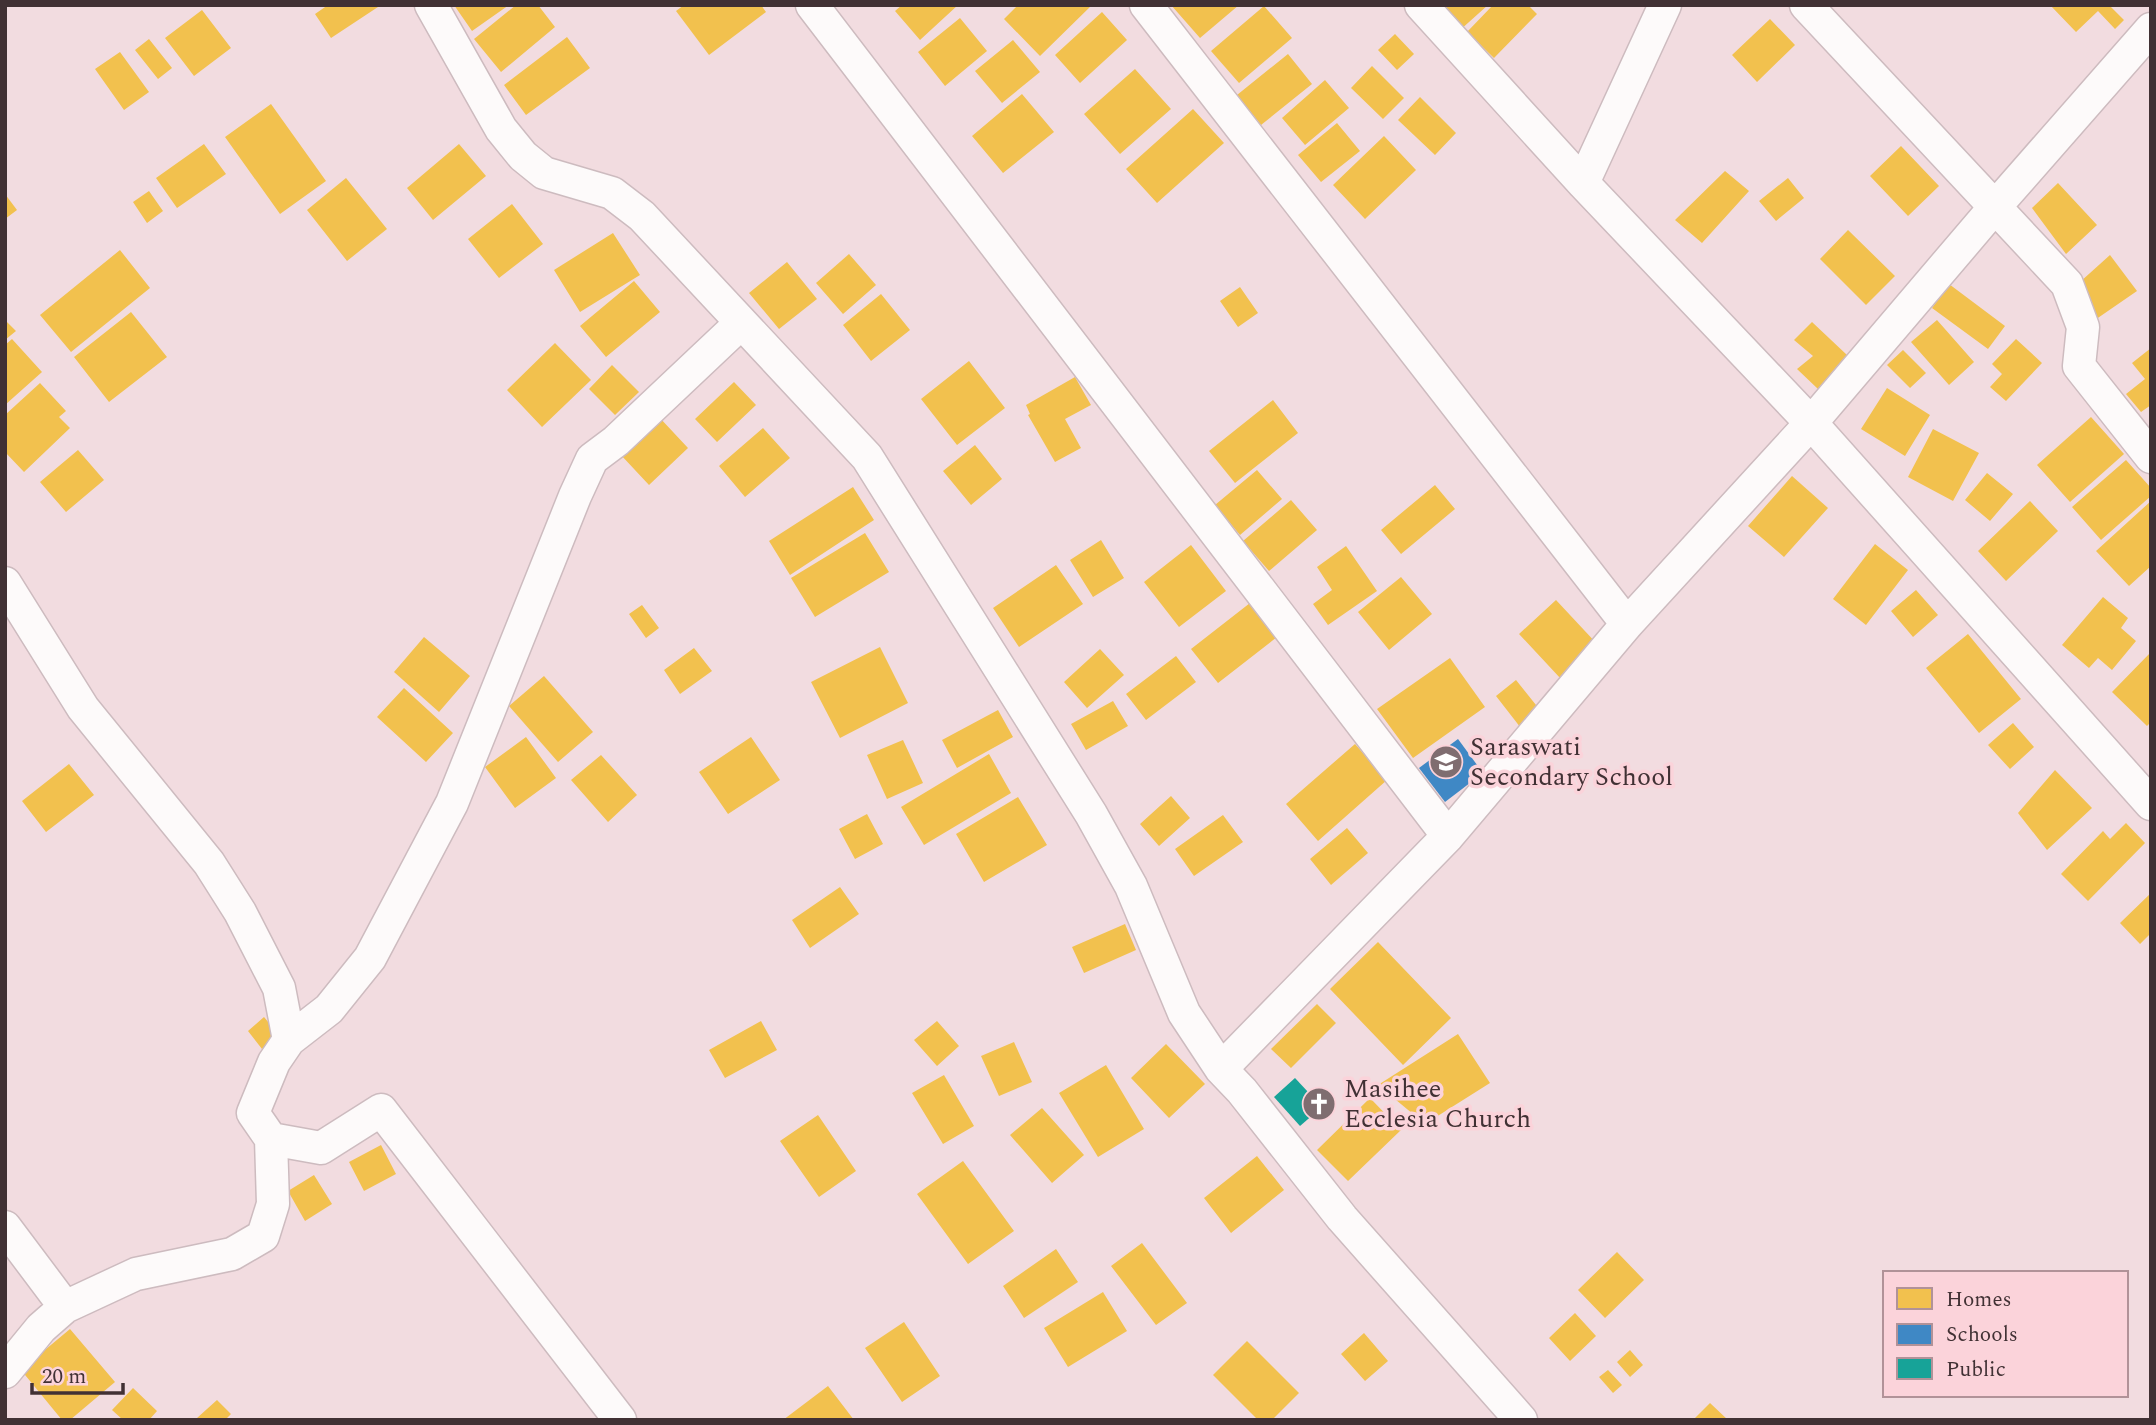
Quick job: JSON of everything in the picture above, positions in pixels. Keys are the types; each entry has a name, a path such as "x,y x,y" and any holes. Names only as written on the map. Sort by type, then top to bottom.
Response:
{"street":[{"path":"431,5 501,129 523,156 544,173 612,194 642,216 867,457 1091,814 1131,886 1184,1013 1221,1069 1242,1091 1342,1218 1521,1420"},
{"path":"811,5 1448,836"},
{"path":"1146,5 1627,624"},
{"path":"1421,5 1583,183 1811,423 2151,804"},
{"path":"1583,183 1665,5"},
{"path":"1806,5 2067,284 2083,327 2079,366 2151,457"},
{"path":"1221,1069 1448,836 1627,624 1811,423 2151,29"},
{"path":"5,1372 41,1328 65,1307 136,1274 232,1254 263,1236 273,1204 271,1139 253,1112 274,1062 289,1040 329,1009 370,958 452,803 575,496 593,459 616,441 741,323"},
{"path":"5,583 83,708 209,863 240,912 279,988 289,1040"},
{"path":"271,1139 321,1148 381,1110 620,1420"},
{"path":"5,1227 65,1307"}],"building: Homes":[{"path":"328,5 381,5 331,38 315,14"},
{"path":"454,5 509,5 472,31"},
{"path":"516,5 538,5 555,27 501,72 474,39"},
{"path":"684,5 761,5 766,12 709,55 676,11"},
{"path":"902,5 958,5 920,40 895,11"},
{"path":"1018,5 1092,5 1040,56 1004,19"},
{"path":"1171,5 1239,5 1200,38"},
{"path":"1435,5 1488,5 1459,31"},
{"path":"1493,5 1528,5 1537,14 1494,58 1467,32"},
{"path":"2050,5 2109,5 2124,20 2115,29 2098,11 2076,32"},
{"path":"1264,6 1292,38 1239,83 1211,51"},
{"path":"202,10 231,48 194,76 165,38"},
{"path":"1102,12 1127,40 1080,83 1055,55"},
{"path":"960,18 987,51 945,86 918,52"},
{"path":"1770,19 1795,45 1757,82 1732,55"},
{"path":"1395,34 1414,54 1397,70 1378,50"},
{"path":"567,37 590,68 526,115 504,85"},
{"path":"149,39 172,68 158,79 135,50"},
{"path":"1013,40 1040,72 1002,103 975,71"},
{"path":"120,52 149,92 124,110 95,69"},
{"path":"1288,54 1312,84 1261,125 1237,95"},
{"path":"1372,66 1404,98 1383,119 1351,88"},
{"path":"1135,69 1171,109 1120,154 1084,114"},
{"path":"1325,80 1349,108 1305,145 1282,118"},
{"path":"1022,94 1054,132 1003,173 972,136"},
{"path":"1420,97 1456,133 1435,155 1398,120"},
{"path":"271,104 326,181 280,214 225,137"},
{"path":"1193,109 1224,143 1157,203 1126,169"},
{"path":"1337,123 1360,151 1321,182 1298,155"},
{"path":"1384,136 1416,170 1365,219 1333,185"},
{"path":"204,144 226,174 177,208 156,178"},
{"path":"459,144 486,176 433,220 407,188"},
{"path":"1901,146 1939,186 1908,216 1870,176"},
{"path":"1725,171 1749,191 1702,243 1675,220"},
{"path":"346,178 387,229 347,261 307,210"},
{"path":"1788,178 1804,198 1776,221 1759,201"},
{"path":"2058,183 2097,225 2066,254 2032,208"},
{"path":"149,191 163,211 147,223 133,202"},
{"path":"5,194 17,210 5,219"},
{"path":"512,204 543,244 499,278 468,239"},
{"path":"1848,230 1895,276 1866,305 1820,259"},
{"path":"613,233 640,275 580,312 554,270"},
{"path":"120,250 150,288 71,352 40,315"},
{"path":"849,254 876,285 843,314 816,283"},
{"path":"2110,255 2137,291 2092,322 2080,282"},
{"path":"787,262 817,299 779,329 749,293"},
{"path":"634,281 660,312 606,357 580,326"},
{"path":"1949,284 2005,326 1988,349 1932,308"},
{"path":"1240,287 1258,313 1238,327 1220,301"},
{"path":"881,294 910,330 871,361 843,325"},
{"path":"131,312 167,357 109,402 74,357"},
{"path":"5,320 16,331 5,340"},
{"path":"1937,320 1974,362 1949,385 1911,342"},
{"path":"1812,322 1847,355 1818,389 1797,369 1813,356 1794,340"},
{"path":"12,339 42,372 5,405 5,345"},
{"path":"2016,339 2042,363 2006,401 1990,387 2002,374 1992,364"},
{"path":"555,343 591,380 542,427 507,390"},
{"path":"2151,348 2151,405 2141,412 2126,394 2145,379 2132,363"},
{"path":"1903,350 1926,373 1910,388 1887,365"},
{"path":"969,361 1005,408 957,445 921,399"},
{"path":"612,365 639,392 615,415 589,389"},
{"path":"1075,377 1091,405 1065,419 1081,448 1055,462 1028,415 1030,414 1026,405"},
{"path":"734,382 756,405 717,442 695,419"},
{"path":"40,383 66,411 59,417 70,428 24,472 5,452 5,415"},
{"path":"1887,388 1930,415 1905,456 1861,429"},
{"path":"1273,400 1298,433 1235,483 1209,451"},
{"path":"659,417 688,448 649,485 620,454"},
{"path":"2091,417 2124,454 2070,502 2037,465"},
{"path":"763,428 790,458 745,497 719,466"},
{"path":"1933,429 1979,453 1953,501 1908,477"},
{"path":"975,445 1002,479 971,505 943,471"},
{"path":"78,450 104,480 66,512 40,482"},
{"path":"2126,460 2151,488 2151,496 2101,540 2072,507"},
{"path":"1257,470 1282,499 1240,535 1215,505"},
{"path":"1987,473 2013,494 1990,521 1965,500"},
{"path":"1792,476 1828,508 1784,557 1748,526"},
{"path":"1435,485 1455,509 1401,554 1381,530"},
{"path":"853,487 874,520 790,575 769,541"},
{"path":"1291,500 1317,530 1269,571 1243,541"},
{"path":"2030,501 2058,531 2006,581 1978,551"},
{"path":"2151,501 2151,566 2129,586 2096,551"},
{"path":"865,533 889,572 815,617 791,578"},
{"path":"1101,540 1124,578 1093,597 1070,560"},
{"path":"1875,544 1908,570 1866,625 1833,599"},
{"path":"1191,545 1226,591 1179,627 1144,582"},
{"path":"1346,546 1377,591 1328,625 1313,604 1332,590 1317,567"},
{"path":"1056,565 1083,604 1019,647 993,608"},
{"path":"1401,577 1432,614 1389,650 1358,612"},
{"path":"1916,590 1938,615 1913,637 1891,611"},
{"path":"2103,597 2128,618 2121,628 2136,641 2112,670 2098,658 2089,668 2062,645"},
{"path":"1556,600 1598,645 1561,679 1519,634"},
{"path":"1250,603 1277,637 1218,683 1191,649"},
{"path":"642,605 659,628 646,638 629,614"},
{"path":"1968,634 2021,699 1979,733 1926,668"},
{"path":"424,637 470,676 439,712 394,672"},
{"path":"880,647 908,703 840,738 811,682"},
{"path":"694,648 712,671 680,694 664,670"},
{"path":"1100,649 1124,675 1087,708 1064,682"},
{"path":"2151,652 2151,722 2147,726 2112,692"},
{"path":"1176,656 1196,682 1146,720 1126,694"},
{"path":"1450,658 1485,707 1413,758 1377,709"},
{"path":"544,676 593,732 558,762 509,706"},
{"path":"1516,680 1544,715 1524,732 1496,696"},
{"path":"404,688 453,733 426,762 377,717"},
{"path":"1113,701 1128,726 1086,750 1071,724"},
{"path":"998,710 1013,737 957,768 942,740"},
{"path":"2013,723 2034,747 2010,769 1988,745"},
{"path":"526,737 556,778 515,808 485,767"},
{"path":"751,737 780,780 728,814 699,772"},
{"path":"903,740 923,783 887,799 867,755"},
{"path":"1355,744 1387,780 1318,841 1286,804"},
{"path":"989,754 1011,793 924,845 901,807"},
{"path":"601,755 637,795 608,822 571,780"},
{"path":"69,764 94,795 46,832 22,801"},
{"path":"2055,770 2092,808 2047,850 2018,813"},
{"path":"1171,796 1190,818 1159,846 1140,824"},
{"path":"1018,797 1047,845 984,882 956,834"},
{"path":"867,814 883,844 855,859 839,829"},
{"path":"1223,815 1243,842 1194,876 1175,849"},
{"path":"2126,823 2145,843 2088,901 2061,874 2103,831 2110,839"},
{"path":"1347,828 1368,853 1331,885 1310,859"},
{"path":"840,887 859,914 810,948 792,920"},
{"path":"2151,893 2151,933 2140,944 2120,923"},
{"path":"1125,924 1136,950 1084,973 1072,947"},
{"path":"1378,942 1451,1018 1403,1065 1330,989"},
{"path":"1317,1004 1336,1023 1291,1068 1271,1049"},
{"path":"264,1017 279,1035 262,1049 248,1031"},
{"path":"761,1021 777,1050 725,1078 709,1050"},
{"path":"937,1021 959,1046 937,1066 914,1040"},
{"path":"1458,1034 1490,1083 1425,1124 1378,1085"},
{"path":"1014,1042 1032,1082 999,1096 981,1056"},
{"path":"1166,1044 1205,1084 1169,1118 1131,1078"},
{"path":"1106,1065 1144,1129 1098,1157 1059,1093"},
{"path":"944,1075 974,1126 943,1144 912,1093"},
{"path":"1370,1098 1401,1130 1348,1181 1317,1150"},
{"path":"1042,1108 1084,1155 1052,1183 1010,1135"},
{"path":"818,1115 856,1171 819,1197 780,1141"},
{"path":"381,1145 396,1174 364,1191 349,1162"},
{"path":"1257,1156 1284,1190 1231,1233 1204,1198"},
{"path":"963,1161 1014,1231 968,1264 917,1194"},
{"path":"314,1175 332,1204 305,1221 288,1191"},
{"path":"1142,1243 1187,1303 1156,1325 1111,1266"},
{"path":"1056,1249 1078,1282 1024,1318 1003,1286"},
{"path":"1617,1252 1644,1280 1605,1318 1578,1290"},
{"path":"1103,1292 1127,1331 1068,1367 1044,1328"},
{"path":"1575,1313 1596,1336 1570,1361 1549,1338"},
{"path":"904,1322 940,1376 902,1402 865,1348"},
{"path":"70,1329 115,1382 70,1420 62,1420 21,1370"},
{"path":"1364,1333 1388,1361 1365,1381 1341,1354"},
{"path":"1247,1341 1299,1393 1272,1420 1258,1420 1213,1375"},
{"path":"1630,1350 1643,1365 1630,1377 1617,1362"},
{"path":"1608,1370 1622,1385 1613,1393 1599,1377"},
{"path":"828,1386 854,1420 783,1420"},
{"path":"133,1388 157,1411 149,1420 123,1420 112,1410"},
{"path":"217,1400 231,1414 225,1420 197,1418"},
{"path":"1710,1403 1728,1420 1693,1420"}],"building: Schools":[{"path":"1458,739 1483,773 1445,802 1419,768"}],"building: Public":[{"path":"1295,1078 1322,1107 1300,1126 1274,1097"}],"place":[{"name":"Saraswati Secondary School","path":"1446,762"},
{"name":"Masihee Ecclesia Church","path":"1319,1104"}]}
